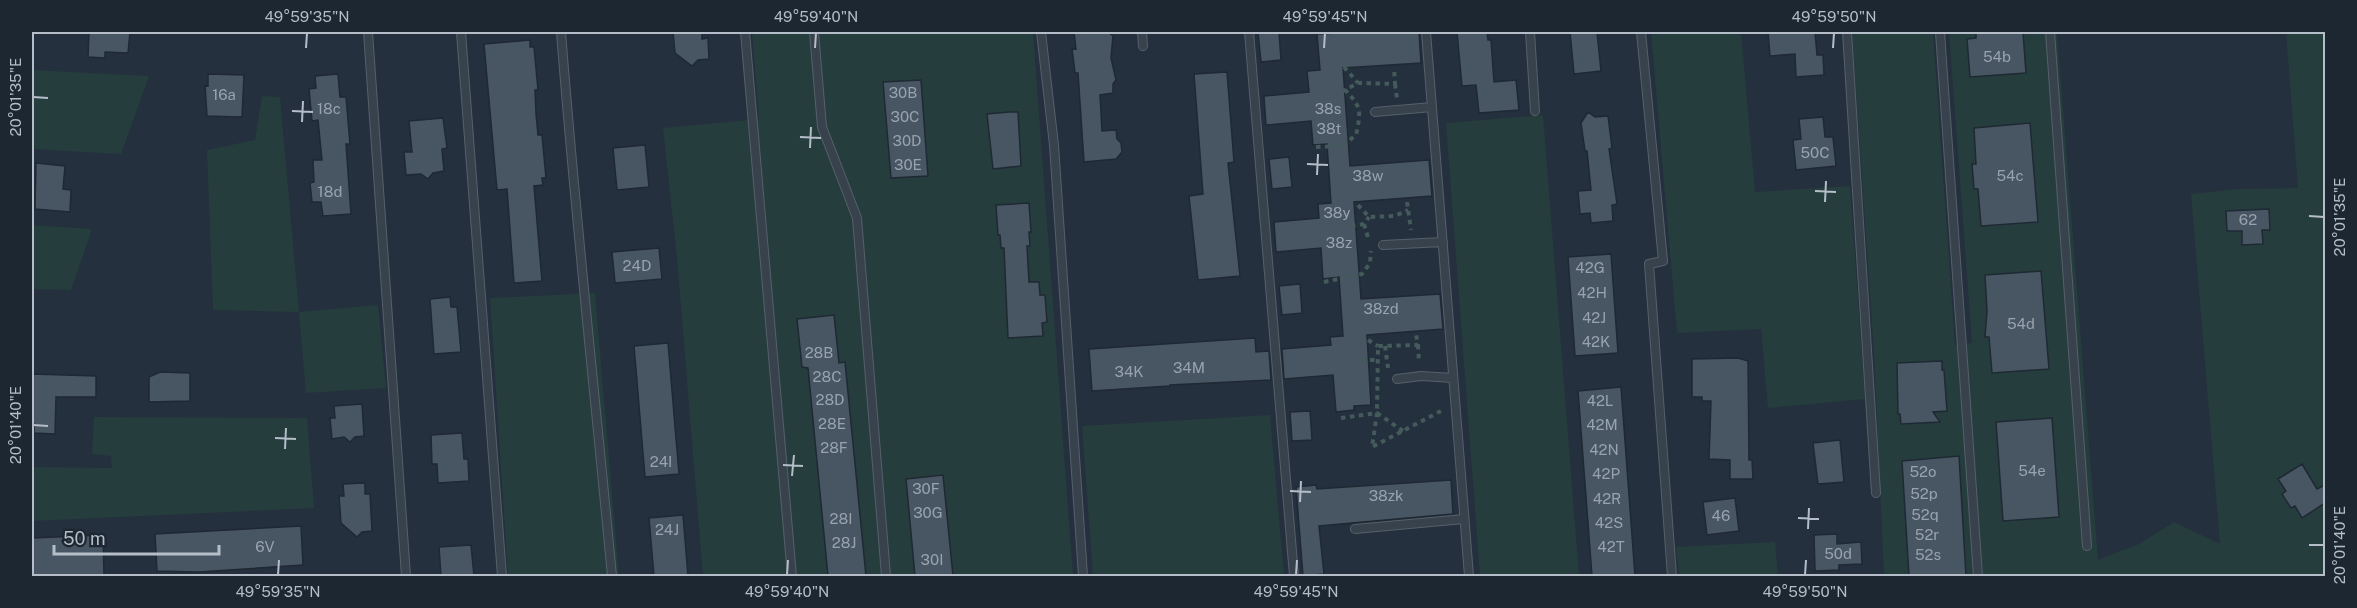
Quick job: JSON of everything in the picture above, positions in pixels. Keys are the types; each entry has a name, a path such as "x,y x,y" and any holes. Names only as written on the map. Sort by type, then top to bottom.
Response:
{"lane":[{"path":"368,32 406,576"},
{"path":"462,32 502,576"},
{"path":"561,32 574,204 584,283 612,576"},
{"path":"744,32 792,576"},
{"path":"814,32 822,127 857,218 886,576"},
{"path":"1041,32 1054,145 1083,576"},
{"path":"1142,32 1143,46"},
{"path":"1249,32 1294,576"},
{"path":"1426,32 1469,576"},
{"path":"1530,32 1536,111"},
{"path":"1641,32 1663,261 1649,264 1672,576"},
{"path":"1847,32 1876,493"},
{"path":"1940,32 1978,576"},
{"path":"2050,32 2087,546"},
{"path":"1375,112 1432,107"},
{"path":"1383,245 1443,242"},
{"path":"1397,379 1421,376 1453,378"},
{"path":"1354,529 1464,519"}],"path":[{"path":"1344,68 1359,83"},
{"path":"1407,202 1413,244"},
{"path":"1358,205 1370,217"},
{"path":"1351,226 1364,224 1370,217 1395,216 1408,210"},
{"path":"1324,282 1362,274 1370,263 1370,243 1364,224"},
{"path":"1368,340 1378,346"},
{"path":"1361,360 1378,360"},
{"path":"1341,418 1377,413 1372,447 1455,404"}],"green space":[{"path":"752,32 1033,32 1073,576 703,576 677,258 663,128 759,119"},
{"path":"1651,32 1741,32 1755,192 1850,186 1865,399 1768,408 1761,329 1677,333"},
{"path":"1852,32 1933,32 1955,345 1972,343 1949,32 2057,32 2098,560 2139,544 2174,522 2220,544 2191,194 2239,189 2298,188 2286,32 2325,32 2325,576 1884,576 1874,353"},
{"path":"32,70 149,76 121,154 32,149"},
{"path":"262,96 280,97 299,312 213,310 207,150 255,140"},
{"path":"1543,115 1579,576 1480,576 1446,123"},
{"path":"32,225 92,229 71,290 32,289"},
{"path":"595,293 619,576 508,576 490,298"},
{"path":"378,305 386,388 306,393 299,312"},
{"path":"1270,415 1284,576 1093,576 1082,426"},
{"path":"94,417 307,418 314,508 32,521 32,467 112,468 111,456 92,454"},
{"path":"1775,542 1778,576 1679,576 1676,547"}],"building":[{"path":"89,32 130,32 128,53 105,52 105,58 88,57"},
{"path":"673,32 702,32 702,39 708,38 709,59 698,60 692,66 675,53"},
{"path":"1074,32 1108,32 1113,36 1111,58 1116,80 1113,84 1113,93 1100,95 1102,131 1116,130 1117,139 1121,143 1122,152 1116,159 1084,162 1078,73 1075,73 1072,48 1076,49"},
{"path":"1258,32 1279,32 1281,60 1261,62"},
{"path":"1419,32 1421,63 1343,68 1350,166 1429,160 1432,196 1354,202 1361,299 1440,294 1443,329 1367,335 1371,405 1354,406 1354,410 1336,412 1333,375 1284,379 1282,349 1331,345 1330,337 1343,336 1339,277 1323,279 1321,248 1276,252 1274,222 1319,218 1318,204 1331,203 1327,144 1313,145 1311,121 1266,125 1264,96 1309,92 1307,71 1320,70 1317,34"},
{"path":"1457,32 1487,32 1488,40 1491,40 1494,82 1516,80 1519,110 1479,113 1476,85 1462,86"},
{"path":"1570,32 1597,32 1601,71 1574,74"},
{"path":"1768,32 1815,32 1817,55 1823,55 1824,75 1796,77 1795,54 1770,56"},
{"path":"1976,32 2023,32 2026,73 1970,77 1967,39 1976,38"},
{"path":"530,40 530,47 534,47 538,90 535,90 536,114 538,135 542,135 546,178 542,178 543,185 534,186 542,281 514,283 507,189 497,190 484,44"},
{"path":"1227,72 1234,162 1228,163 1240,276 1198,280 1189,196 1203,194 1194,74"},
{"path":"208,74 244,75 242,117 207,116 205,85 208,86"},
{"path":"338,74 340,97 346,97 350,144 346,144 351,214 323,216 321,202 312,202 310,183 314,182 313,160 322,160 318,120 312,121 309,89 316,88 315,76"},
{"path":"921,80 928,176 891,178 883,82"},
{"path":"1018,112 1021,166 993,169 987,114"},
{"path":"1588,112 1595,117 1608,116 1612,148 1609,149 1617,204 1612,205 1613,221 1591,223 1590,213 1580,214 1578,191 1591,190 1587,151 1585,151 1581,123"},
{"path":"1823,117 1825,137 1833,137 1836,166 1796,170 1793,140 1801,139 1799,119"},
{"path":"443,118 447,148 442,149 444,171 433,173 428,179 421,174 406,175 404,152 412,152 409,121"},
{"path":"2030,123 2038,222 1981,226 1978,189 1974,189 1972,164 1976,164 1974,128"},
{"path":"645,145 649,187 617,190 613,148"},
{"path":"1289,157 1292,187 1272,189 1269,159"},
{"path":"36,163 65,166 63,189 71,190 70,212 35,209"},
{"path":"1029,203 1031,232 1029,232 1030,246 1027,246 1029,282 1039,282 1040,295 1045,295 1047,322 1042,323 1043,336 1008,338 1004,248 1001,248 1000,235 998,235 996,205"},
{"path":"2269,209 2270,230 2262,230 2263,244 2242,245 2242,231 2227,231 2226,211"},
{"path":"659,248 662,279 615,283 612,252"},
{"path":"1611,254 1618,353 1575,356 1568,257"},
{"path":"2041,271 2049,369 1992,373 1989,337 1985,337 1987,311 1985,275"},
{"path":"1300,284 1302,313 1282,315 1279,286"},
{"path":"450,297 451,307 457,307 461,352 434,354 430,299"},
{"path":"834,315 839,363 845,362 866,576 828,576 808,368 802,367 797,319"},
{"path":"1255,338 1256,352 1269,351 1271,380 1092,391 1089,349"},
{"path":"668,343 679,474 645,477 634,346"},
{"path":"1738,358 1748,361 1749,460 1752,460 1753,479 1730,479 1730,460 1709,459 1711,401 1702,401 1702,397 1692,397 1692,359"},
{"path":"1942,361 1947,411 1933,412 1940,422 1901,424 1900,414 1898,414 1897,363"},
{"path":"160,372 190,373 190,401 149,402 149,377"},
{"path":"32,374 96,376 96,397 56,397 55,434 34,433"},
{"path":"1621,387 1635,576 1592,576 1578,391"},
{"path":"362,404 364,436 355,437 350,442 344,437 332,439 330,418 335,418 334,406"},
{"path":"1310,411 1312,440 1292,441 1290,412"},
{"path":"2052,418 2059,517 2003,521 1996,422"},
{"path":"462,433 464,459 468,459 469,481 438,483 437,464 432,464 431,435"},
{"path":"1840,440 1844,482 1818,484 1813,443"},
{"path":"1959,456 1966,576 1909,576 1902,461"},
{"path":"2302,464 2317,489 2325,485 2325,503 2302,518 2295,506 2291,508 2282,494 2286,491 2278,479"},
{"path":"943,475 953,576 915,576 906,479"},
{"path":"1451,480 1453,514 1319,526 1324,574 1303,576 1296,487 1316,485 1317,489"},
{"path":"365,483 365,494 370,494 372,531 362,532 357,537 341,523 339,496 344,496 343,484"},
{"path":"1735,498 1739,531 1707,535 1703,502"},
{"path":"683,515 688,576 654,576 649,518"},
{"path":"301,526 303,565 199,572 157,571 155,534"},
{"path":"1837,534 1837,544 1861,542 1862,564 1839,565 1839,570 1815,571 1814,535"},
{"path":"103,535 104,575 32,576 32,538"},
{"path":"471,545 474,576 441,576 439,547"}]}
